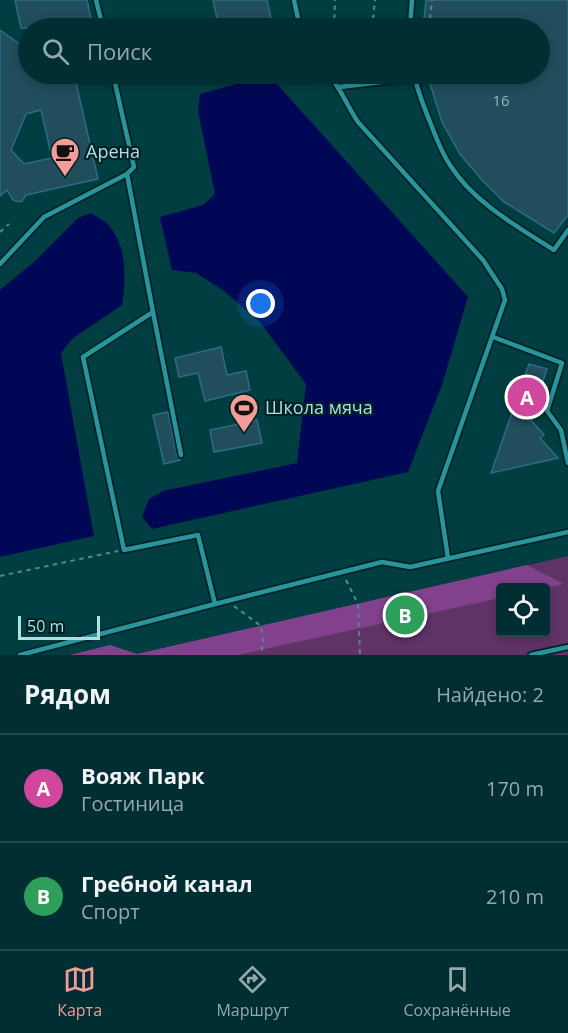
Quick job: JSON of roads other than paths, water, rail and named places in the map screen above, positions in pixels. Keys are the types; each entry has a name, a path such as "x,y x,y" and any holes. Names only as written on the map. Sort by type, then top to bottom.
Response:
{"lane":[{"path":"96,0 100,18"},
{"path":"294,0 297,18"},
{"path":"411,18 412,0"},
{"path":"0,264 44,217 127,174 134,167 115,84"},
{"path":"337,84 347,107 358,122 483,260 502,288 506,300 438,491 448,558"},
{"path":"340,87 360,84"},
{"path":"417,84 423,105 442,150 451,166 480,199 554,250 568,230"},
{"path":"127,174 181,455"},
{"path":"153,312 83,357 124,550 198,535 215,604"},
{"path":"493,337 562,363 547,411 561,430 568,463"},
{"path":"20,655 382,562 410,567 568,532"},
{"path":"531,655 568,647"}],"place":[{"name":"Арена","path":"65,178"},
{"name":"Вояж Парк","path":"527,397"},
{"name":"Школа мяча","path":"244,434"},
{"name":"Гребной канал","path":"405,615"}]}
